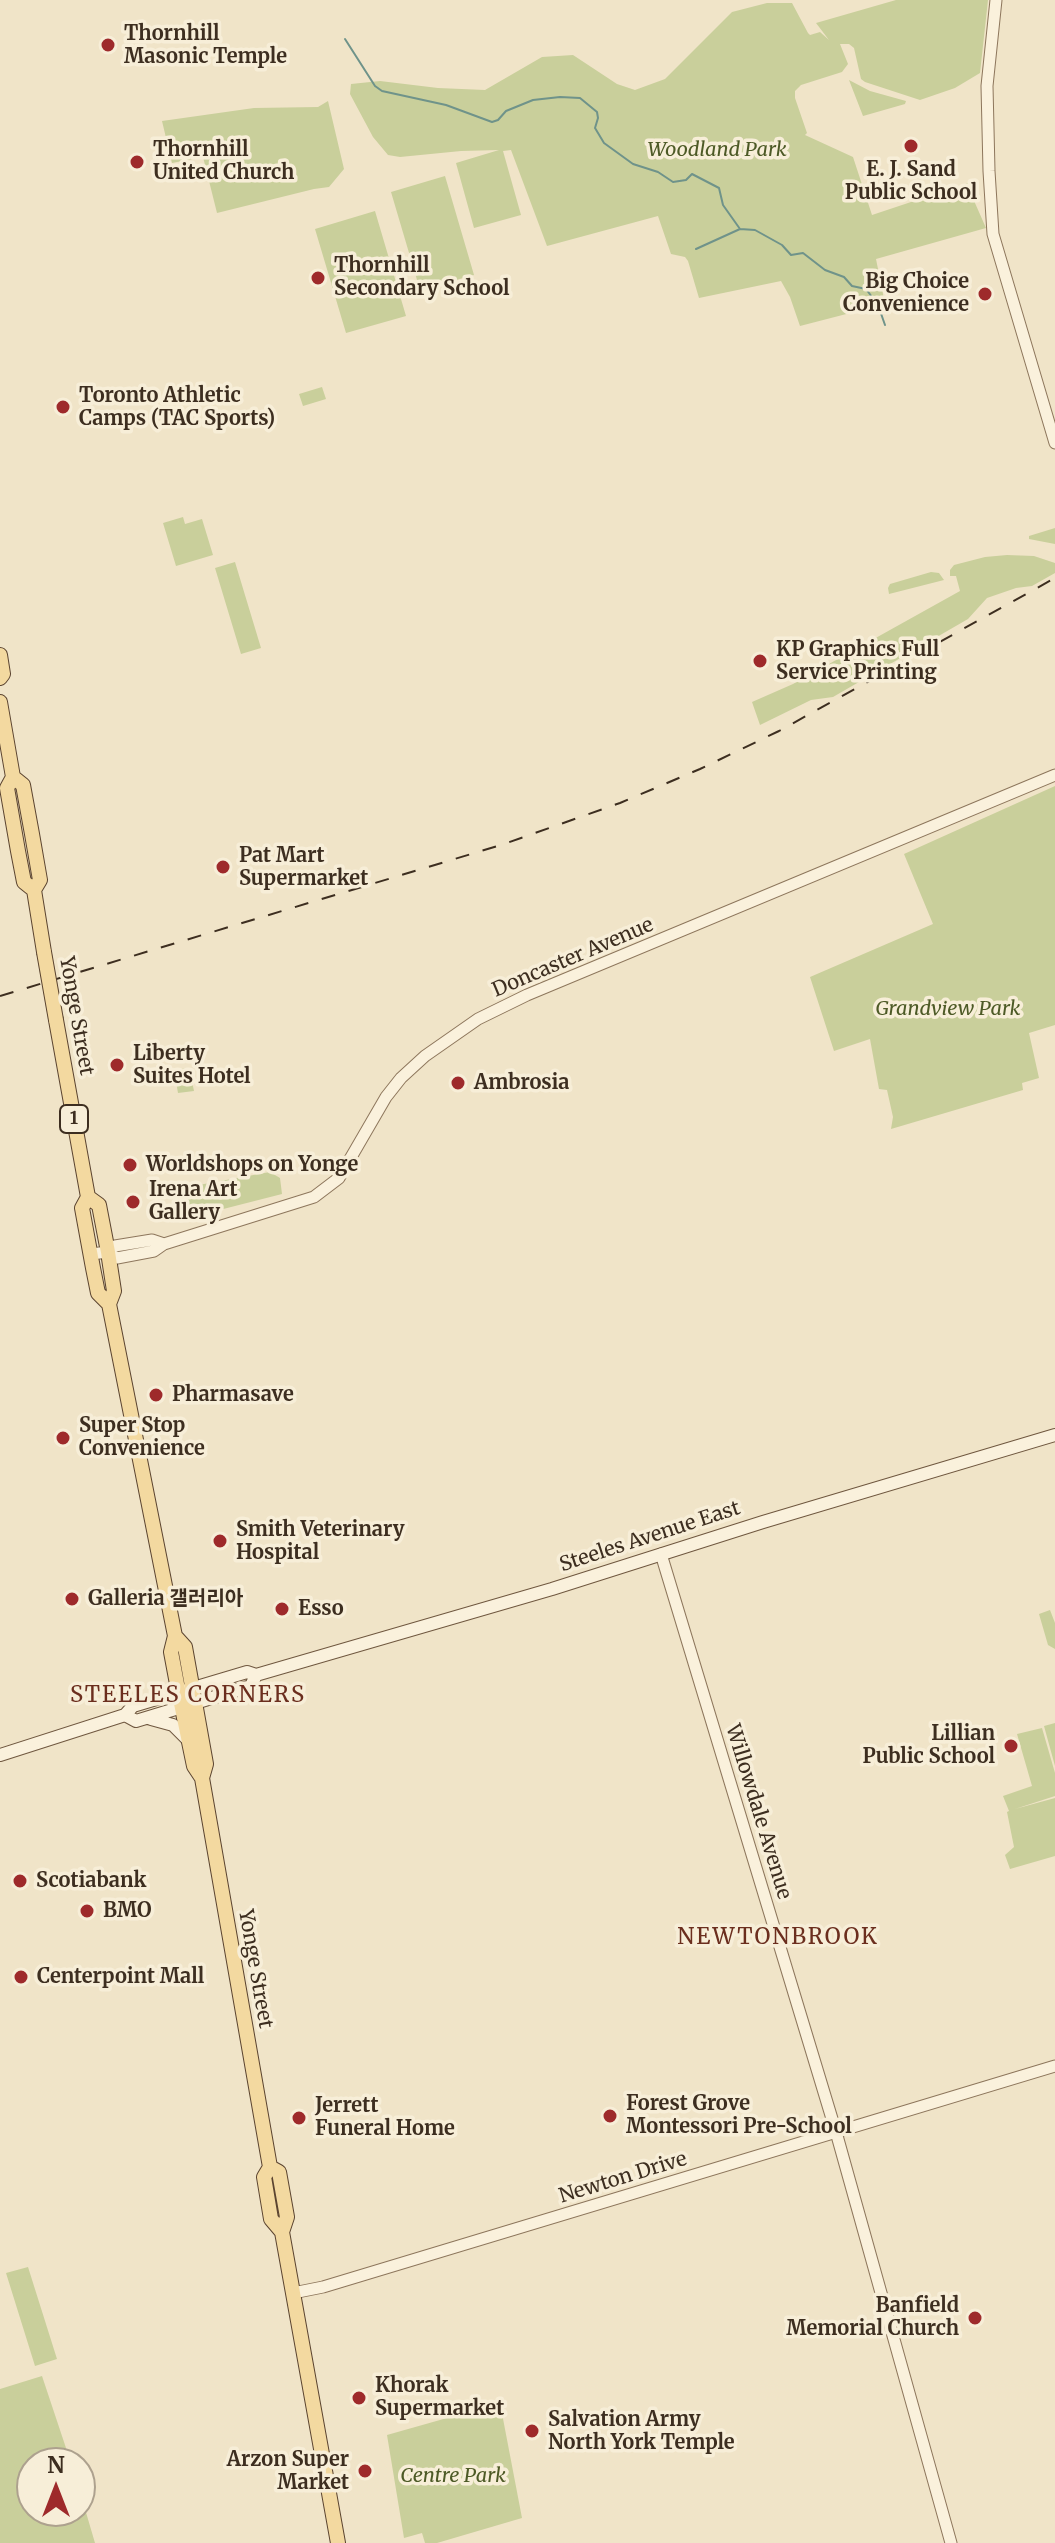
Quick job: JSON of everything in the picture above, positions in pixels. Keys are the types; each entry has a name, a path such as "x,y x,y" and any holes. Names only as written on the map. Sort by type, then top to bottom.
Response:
{"main road":[{"path":"0,655 3,674 0,678"},
{"name":"Yonge Street","path":"0,702 13,777 7,788 18,851 24,882 34,890 88,1197 82,1208 98,1293 109,1304"},
{"name":"Yonge Street","path":"88,1197 99,1205 114,1291 109,1304 175,1636 171,1652 206,1764 202,1778"},
{"name":"Steeles Avenue East","path":"187,1698 251,1686 256,1675 552,1589 1055,1435"},
{"path":"0,1755 125,1715 133,1706 187,1698"},
{"path":"125,1715 136,1721 187,1698"},
{"name":"Yonge Street","path":"187,1698 188,1740 194,1766 202,1778 270,2167 264,2177 271,2219 282,2232 338,2543"},
{"path":"144,1718 173,1725 188,1740"}],"street":[{"path":"996,0 987,86 993,234 1055,443"},
{"name":"Doncaster Avenue","path":"108,1252 117,1258 154,1251 164,1244 305,1201 331,1186 350,1162 382,1104 401,1078 427,1054 488,1014 1055,775"},
{"path":"91,1254 108,1252"},
{"name":"Willowdale Avenue","path":"661,1554 836,2132 951,2543"},
{"name":"Newton Drive","path":"293,2293 325,2287 1055,2066"}],"green space":[{"name":"Woodland Park","path":"896,0 988,0 980,73 955,88 920,100 865,82 861,79 854,48 849,44 840,44 848,64 842,72 801,85 795,91 805,135 853,157 872,215 974,181 975,203 986,228 876,259 885,304 800,326 781,281 699,298 688,261 685,257 671,254 658,216 547,246 511,150 503,151 521,215 474,228 456,163 499,150 400,157 388,155 373,137 350,94 351,84 380,81 485,90 542,57 573,55 617,84 635,90 665,79 732,12 767,3 792,3 810,35 820,32 829,40 816,23"},
{"path":"849,80 870,91 906,101 905,104 863,116"},
{"path":"328,101 344,169 329,187 217,213 203,157 172,163 162,121 254,108 318,107"},
{"path":"445,176 474,275 420,290 391,192"},
{"path":"375,211 406,316 346,333 315,229"},
{"path":"322,387 326,399 303,406 299,394"},
{"path":"183,517 185,524 202,519 213,555 176,566 163,523"},
{"path":"1055,528 1055,544 1029,539 1029,536"},
{"path":"1007,555 1034,556 1055,563 1055,573 1032,586 987,598 968,619 833,697 811,700 760,725 752,702 793,684 960,591 956,576 950,576 954,565"},
{"path":"235,562 261,648 241,654 215,568"},
{"path":"931,572 939,573 944,580 889,594 890,584"},
{"name":"Grandview Park","path":"1055,786 1055,1025 1029,1033 1039,1078 1022,1083 1023,1090 891,1129 893,1117 887,1090 879,1089 870,1039 834,1051 810,977 933,924 904,854"},
{"path":"189,1068 194,1091 178,1093 174,1070"},
{"path":"270,1172 280,1178 282,1194 188,1218 182,1188"},
{"path":"1050,1610 1055,1623 1055,1649 1048,1645 1039,1614"},
{"path":"1055,1723 1055,1766 1044,1726"},
{"path":"1042,1728 1055,1773 1055,1796 1015,1809 1055,1798 1055,1856 1010,1869 1005,1855 1014,1847 1009,1811 1003,1796 1032,1786 1017,1734"},
{"path":"28,2267 57,2359 35,2366 6,2273"},
{"path":"42,2376 66,2447 16,2447 16,2527 90,2527 95,2543 0,2543 0,2389"},
{"name":"Centre Park","path":"500,2403 522,2518 437,2543 425,2543 422,2533 404,2538 387,2435"}],"waterway":[{"path":"345,39 375,86 382,91 446,105 492,122 506,111 533,100 580,98 597,112 595,128 604,143 633,164 658,172 673,182 686,180 692,174 719,188 723,205 740,229"},
{"path":"696,249 740,229 755,230 782,245 791,255 803,253 825,270 844,277 852,286 866,289 878,305 885,325"}],"railway":[{"path":"0,996 501,845 620,803 779,731 1055,578"}],"place":[{"name":"Thornhill Masonic Temple","path":"108,45"},
{"name":"E. J. Sand Public School","path":"911,146"},
{"name":"Thornhill United Church","path":"137,162"},
{"name":"Thornhill Secondary School","path":"318,278"},
{"name":"Big Choice Convenience","path":"985,294"},
{"name":"Toronto Athletic Camps (TAC Sports)","path":"63,407"},
{"name":"KP Graphics Full Service Printing","path":"760,661"},
{"name":"Pat Mart Supermarket","path":"223,867"},
{"name":"Liberty Suites Hotel","path":"117,1065"},
{"name":"Ambrosia","path":"458,1083"},
{"name":"Worldshops on Yonge","path":"130,1165"},
{"name":"Irena Art Gallery","path":"133,1202"},
{"name":"Pharmasave","path":"156,1395"},
{"name":"Super Stop Convenience","path":"63,1438"},
{"name":"Smith Veterinary Hospital","path":"220,1541"},
{"name":"Galleria 갤러리아","path":"72,1599"},
{"name":"Esso","path":"282,1609"},
{"name":"Lillian Public School","path":"1011,1746"},
{"name":"Scotiabank","path":"20,1881"},
{"name":"BMO","path":"87,1911"},
{"name":"Centerpoint Mall","path":"21,1977"},
{"name":"Forest Grove Montessori Pre-School","path":"610,2116"},
{"name":"Jerrett Funeral Home","path":"299,2118"},
{"name":"Banfield Memorial Church","path":"975,2318"},
{"name":"Khorak Supermarket","path":"359,2398"},
{"name":"Salvation Army North York Temple","path":"532,2431"},
{"name":"Arzon Super Market","path":"365,2471"}],"district":[{"name":"STEELES CORNERS","path":"188,1696"},
{"name":"NEWTONBROOK","path":"778,1938"}]}
